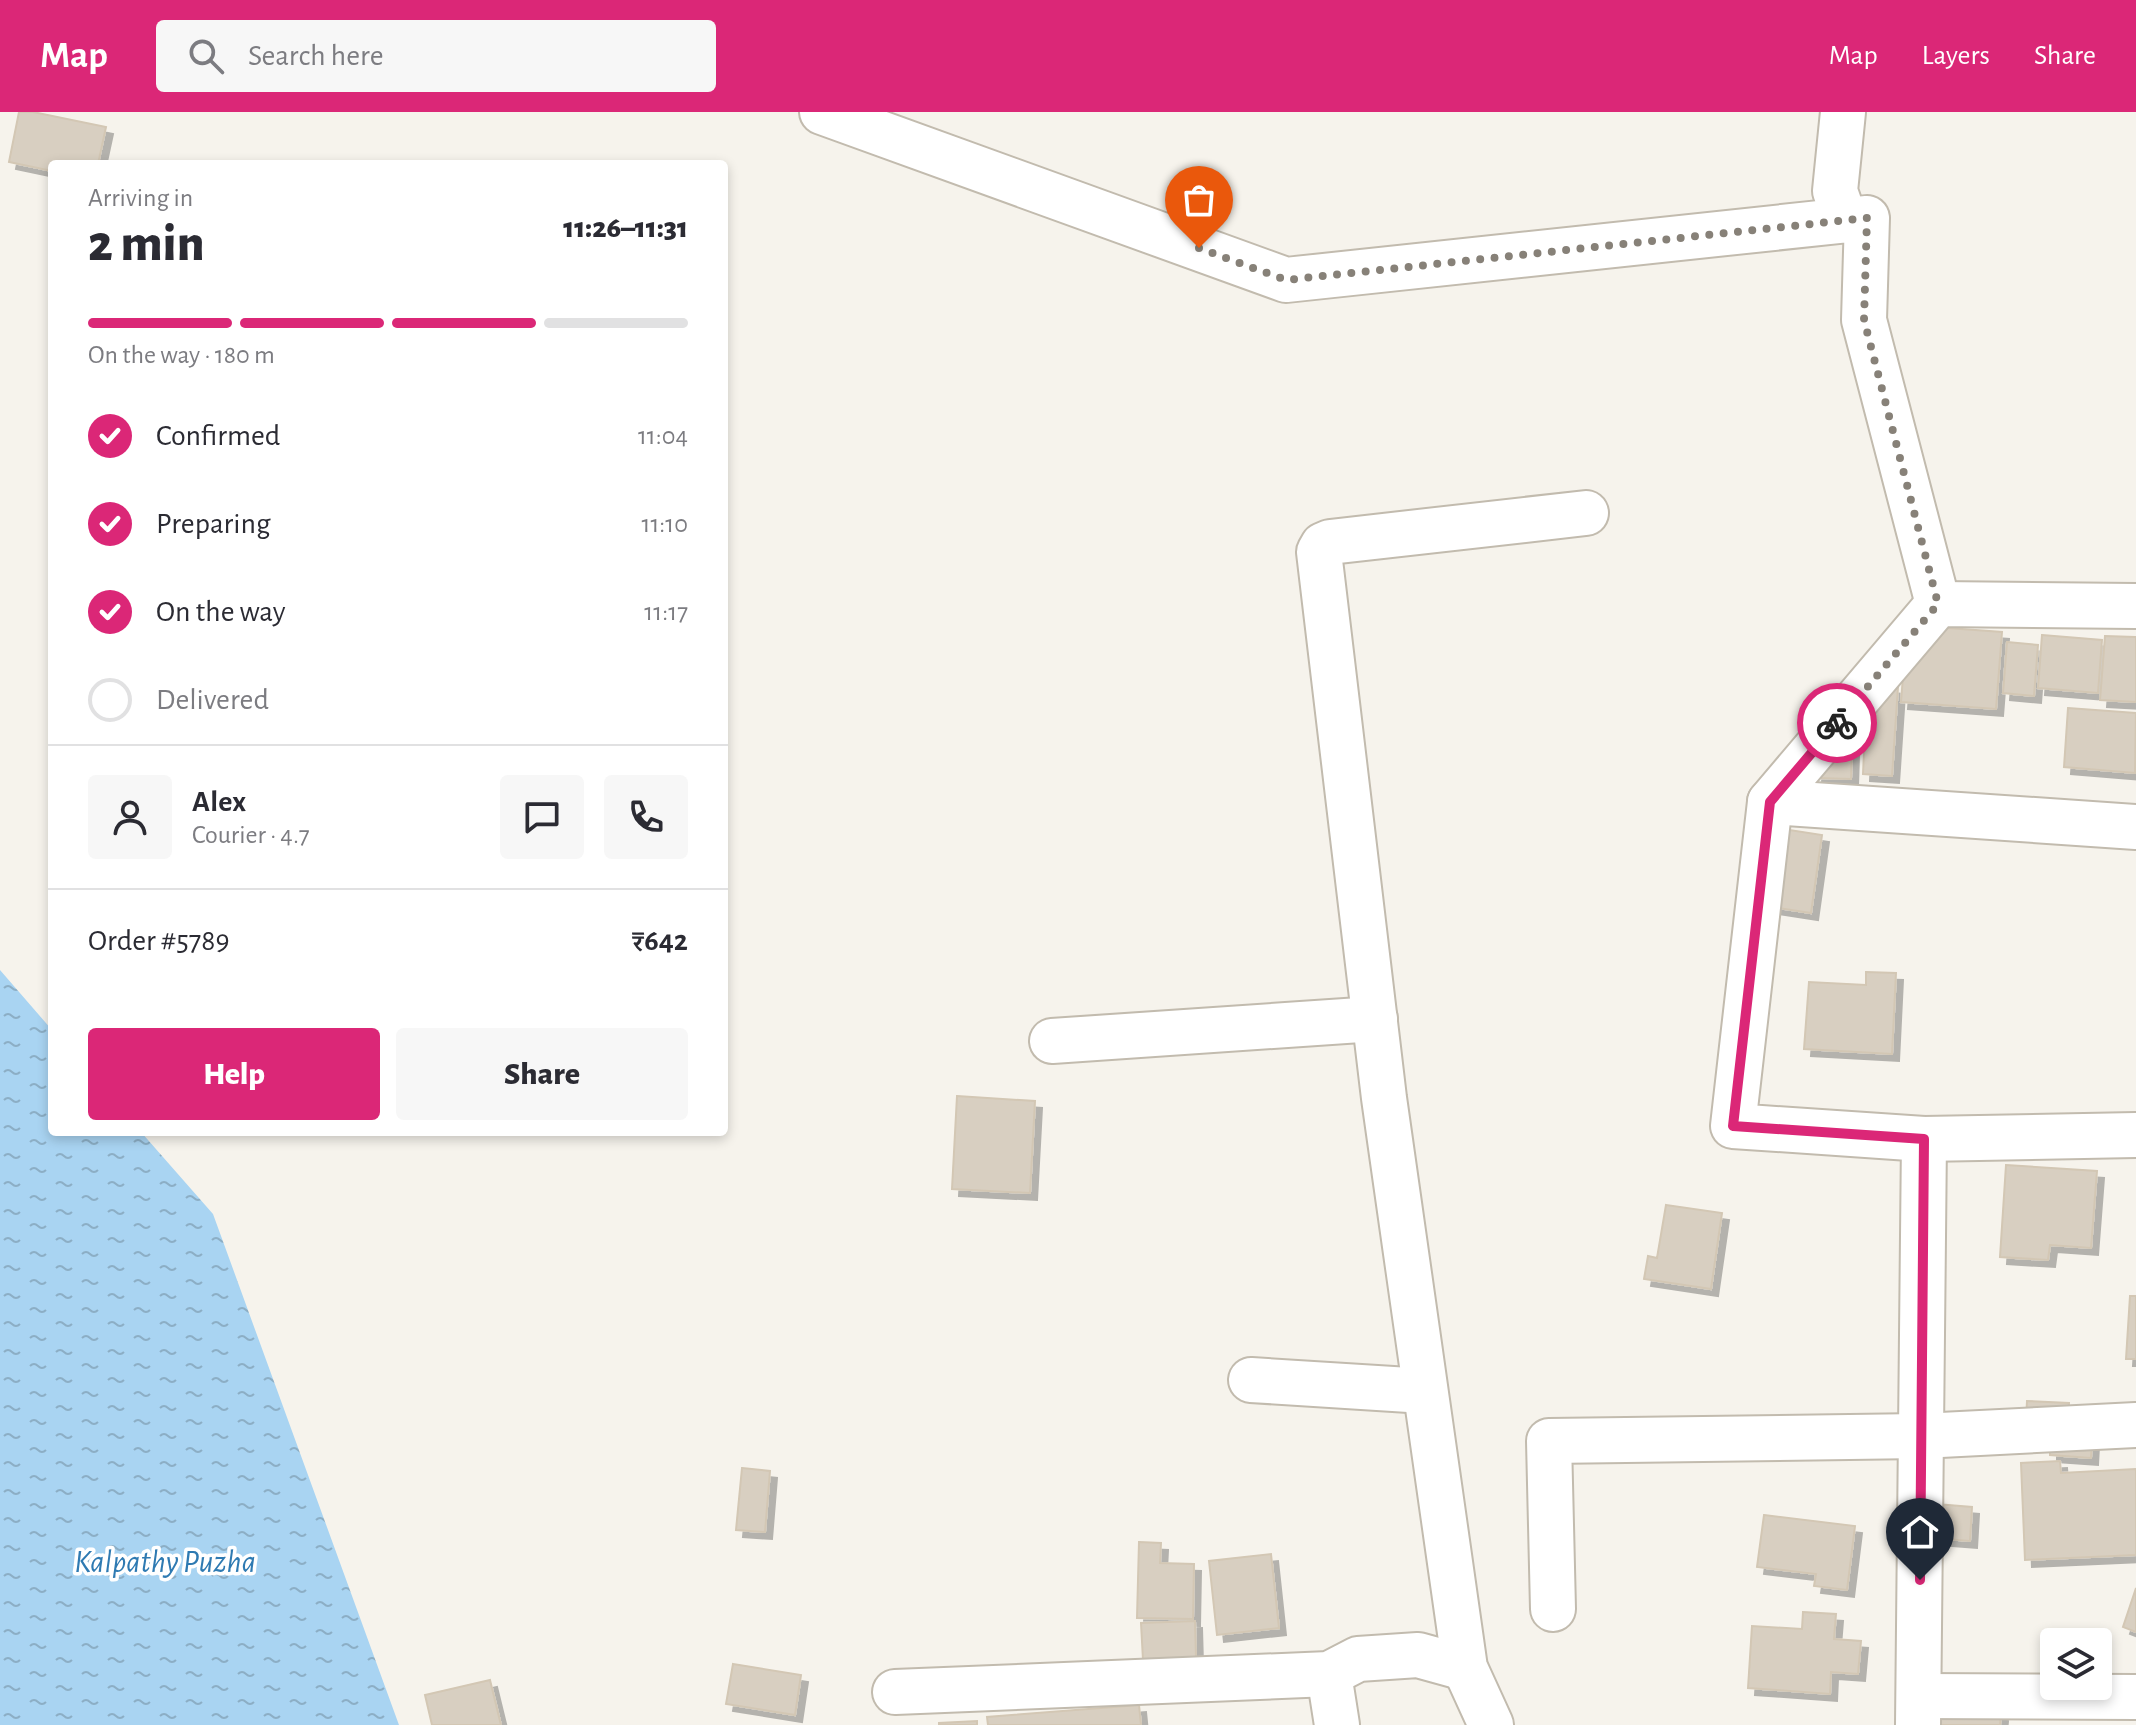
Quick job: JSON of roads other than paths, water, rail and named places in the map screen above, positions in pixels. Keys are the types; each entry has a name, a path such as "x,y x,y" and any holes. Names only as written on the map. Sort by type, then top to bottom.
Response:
{"street":[{"path":"822,112 1286,280 1867,218 1864,320 1938,604"},
{"path":"1843,112 1835,191 1845,220"},
{"path":"1491,1725 1465,1668 1375,1019 1320,549 1330,542 1586,513"},
{"path":"1938,604 2136,606"},
{"path":"1938,604 1770,802 1733,1126 1924,1139 2136,1135"},
{"path":"1770,802 2136,827"},
{"path":"1052,1041 1375,1019"},
{"path":"1924,1139 1918,1710 2136,1697"},
{"path":"1251,1380 1425,1391"},
{"path":"1553,1609 1549,1441 1921,1436 2136,1425"},
{"path":"895,1692 1329,1674 1358,1659 1418,1655 1465,1668"},
{"path":"1329,1674 1337,1725"}],"water":[{"name":"Kalpathy Puzha","path":"0,970 48,1025 48,1136 145,1136 213,1214 399,1725 0,1725"}]}
